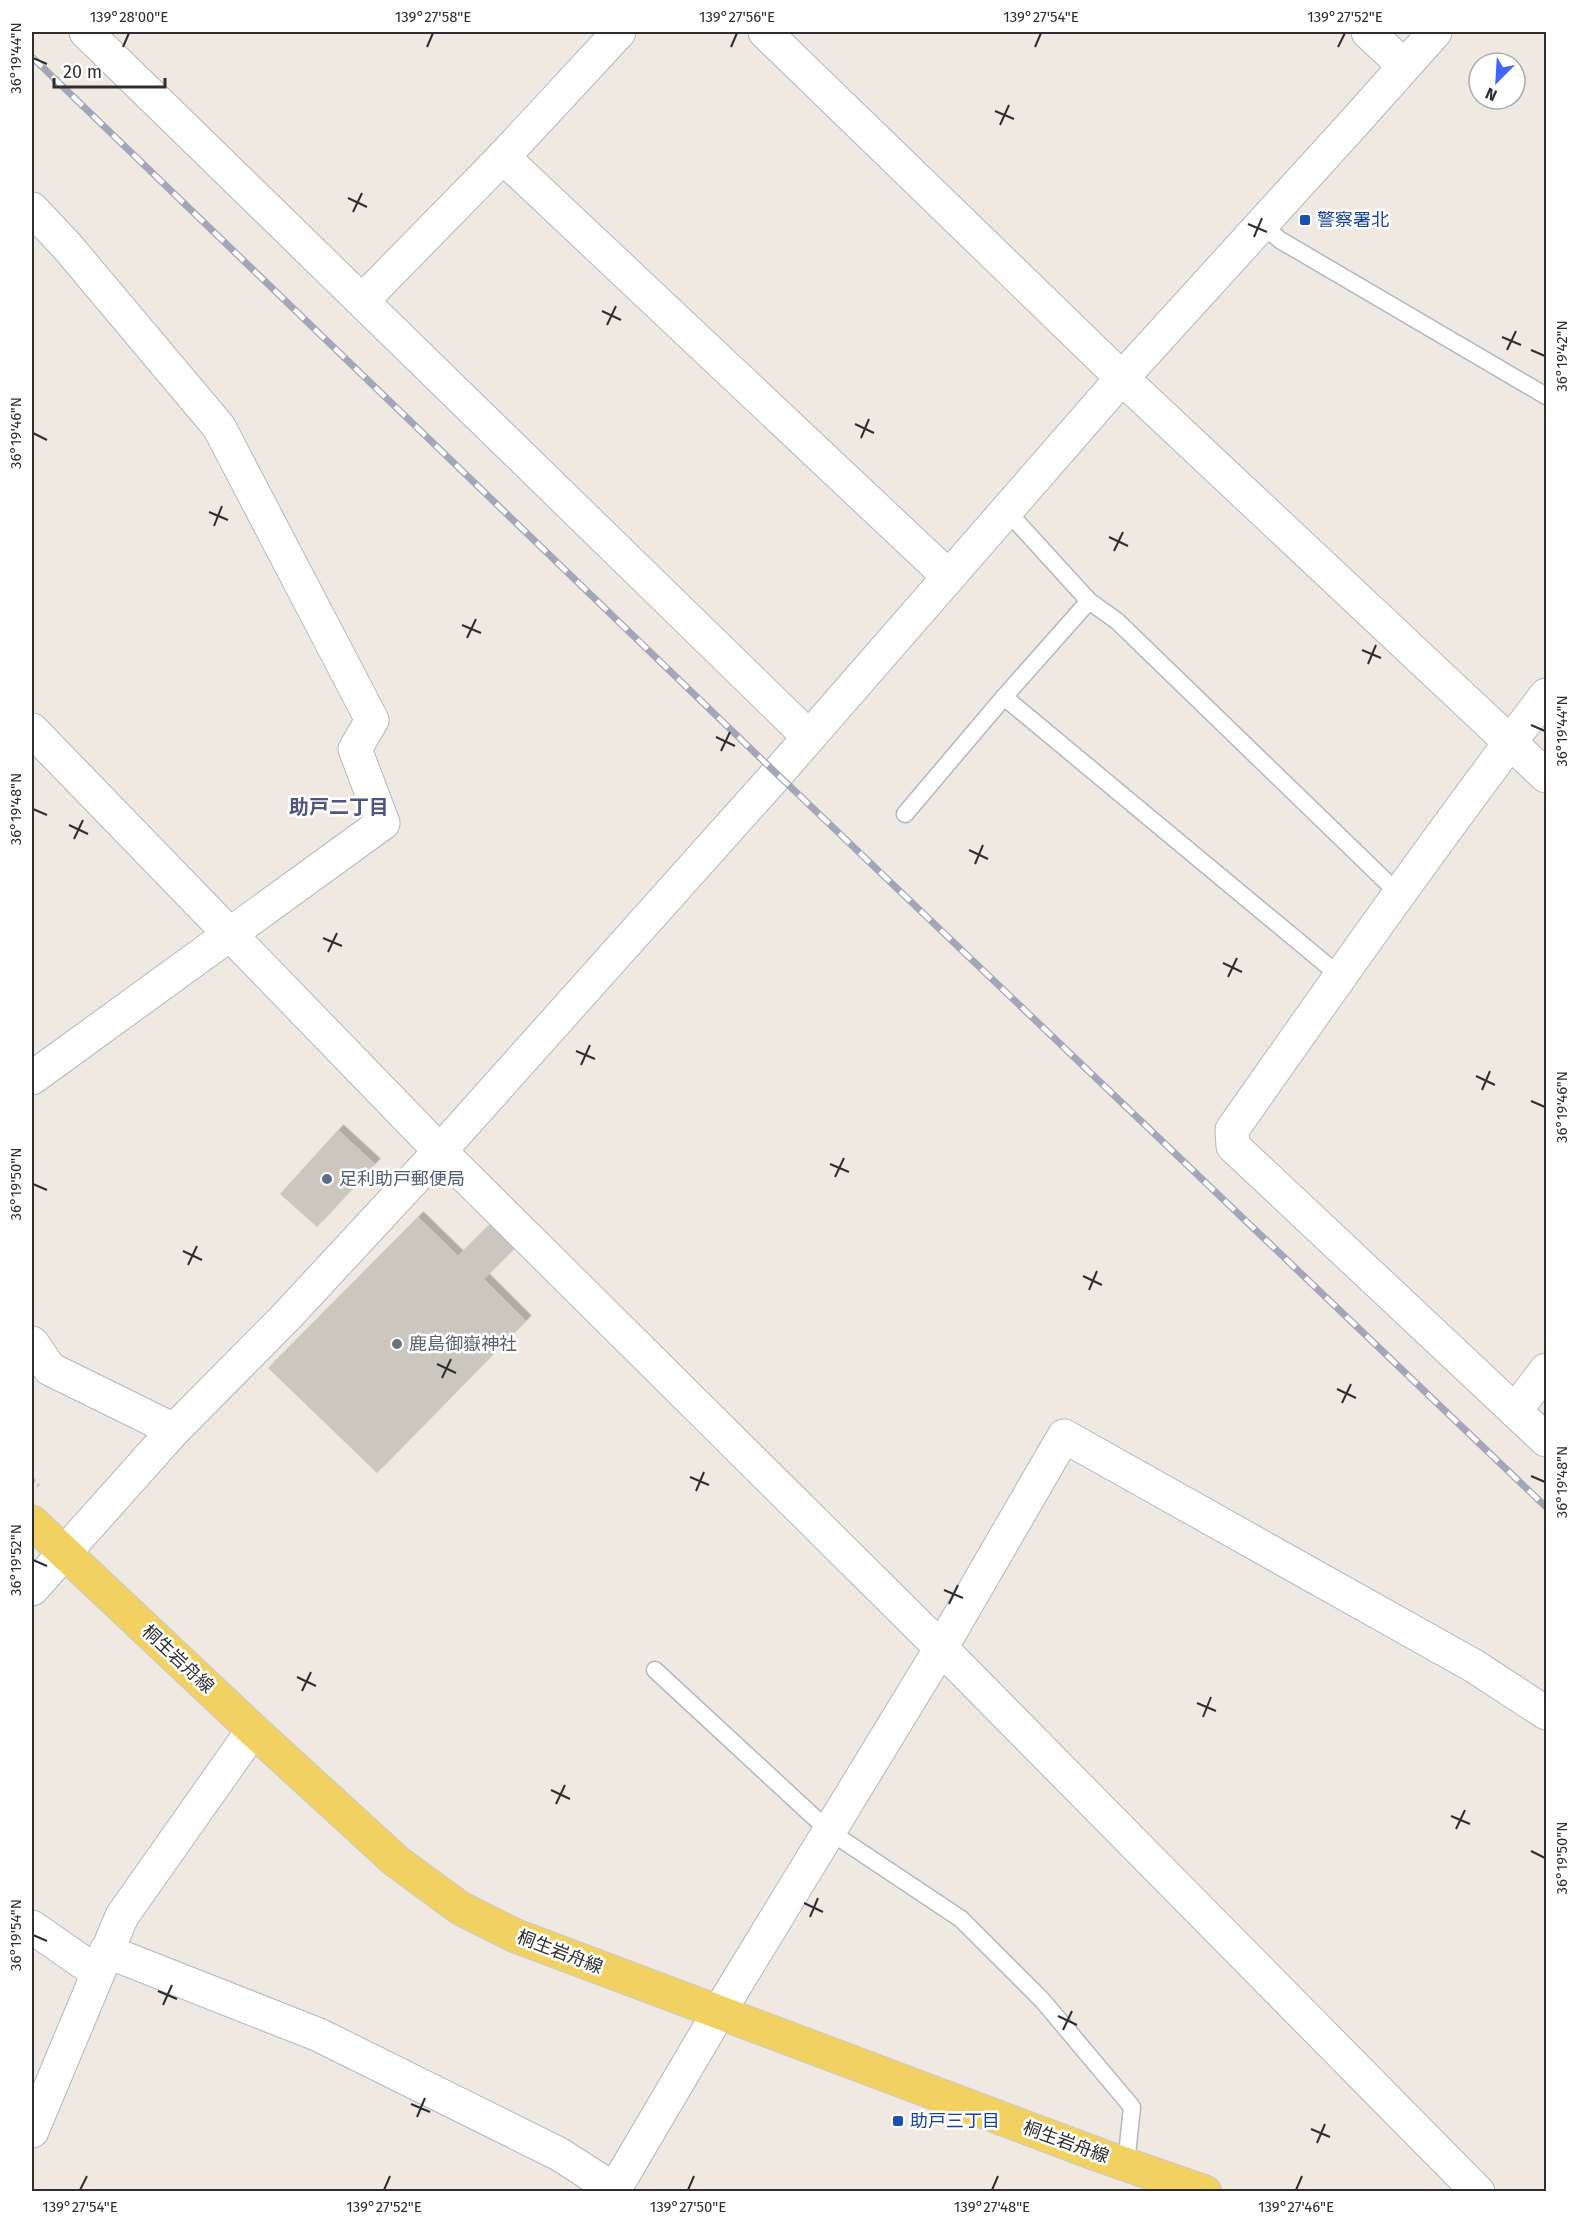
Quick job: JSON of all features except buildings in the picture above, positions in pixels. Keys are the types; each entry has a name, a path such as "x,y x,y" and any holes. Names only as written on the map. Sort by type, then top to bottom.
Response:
{"main road":[{"name":"桐生岩舟線","path":"32,1522 396,1861 460,1908 516,1936 1204,2192"}],"street":[{"path":"86,32 809,737"},
{"path":"362,301 619,32"},
{"path":"765,32 1122,378 1546,776"},
{"path":"1368,32 1404,66"},
{"path":"32,1589 174,1430 286,1317 440,1151 809,737 1122,378 1434,32"},
{"path":"503,156 948,576"},
{"path":"32,209 66,245 219,427 372,720 355,750 383,823 32,1078"},
{"path":"1546,695 1399,894 1232,1130 1233,1146 1546,1440"},
{"path":"32,730 440,1151 941,1648 1478,2192"},
{"path":"32,1343 50,1370 174,1430"},
{"path":"1515,1411 1546,1370"},
{"path":"32,1927 102,1962 319,2035 559,2154 615,2191 719,2012 941,1648 1064,1436 1463,1660 1546,1713"},
{"path":"32,2131 122,1916 253,1730"}],"lane":[{"path":"1262,224 1280,240 1546,396"},
{"path":"1006,510 1089,601 1117,621 1399,894"},
{"path":"905,814 1089,601"},
{"path":"1004,697 1340,976"},
{"path":"655,1670 829,1831 961,1919 1043,2001 1132,2107 1126,2164"}],"path":[{"path":"32,1479 39,1486"}],"railway":[{"path":"32,57 777,774 1546,1507"}],"place":[{"name":"警察署北","path":"1305,220"},
{"name":"足利助戸郵便局","path":"327,1179"},
{"name":"鹿島御嶽神社","path":"397,1344"},
{"name":"助戸三丁目","path":"898,2121"}],"district":[{"name":"助戸二丁目","path":"339,807"}]}
